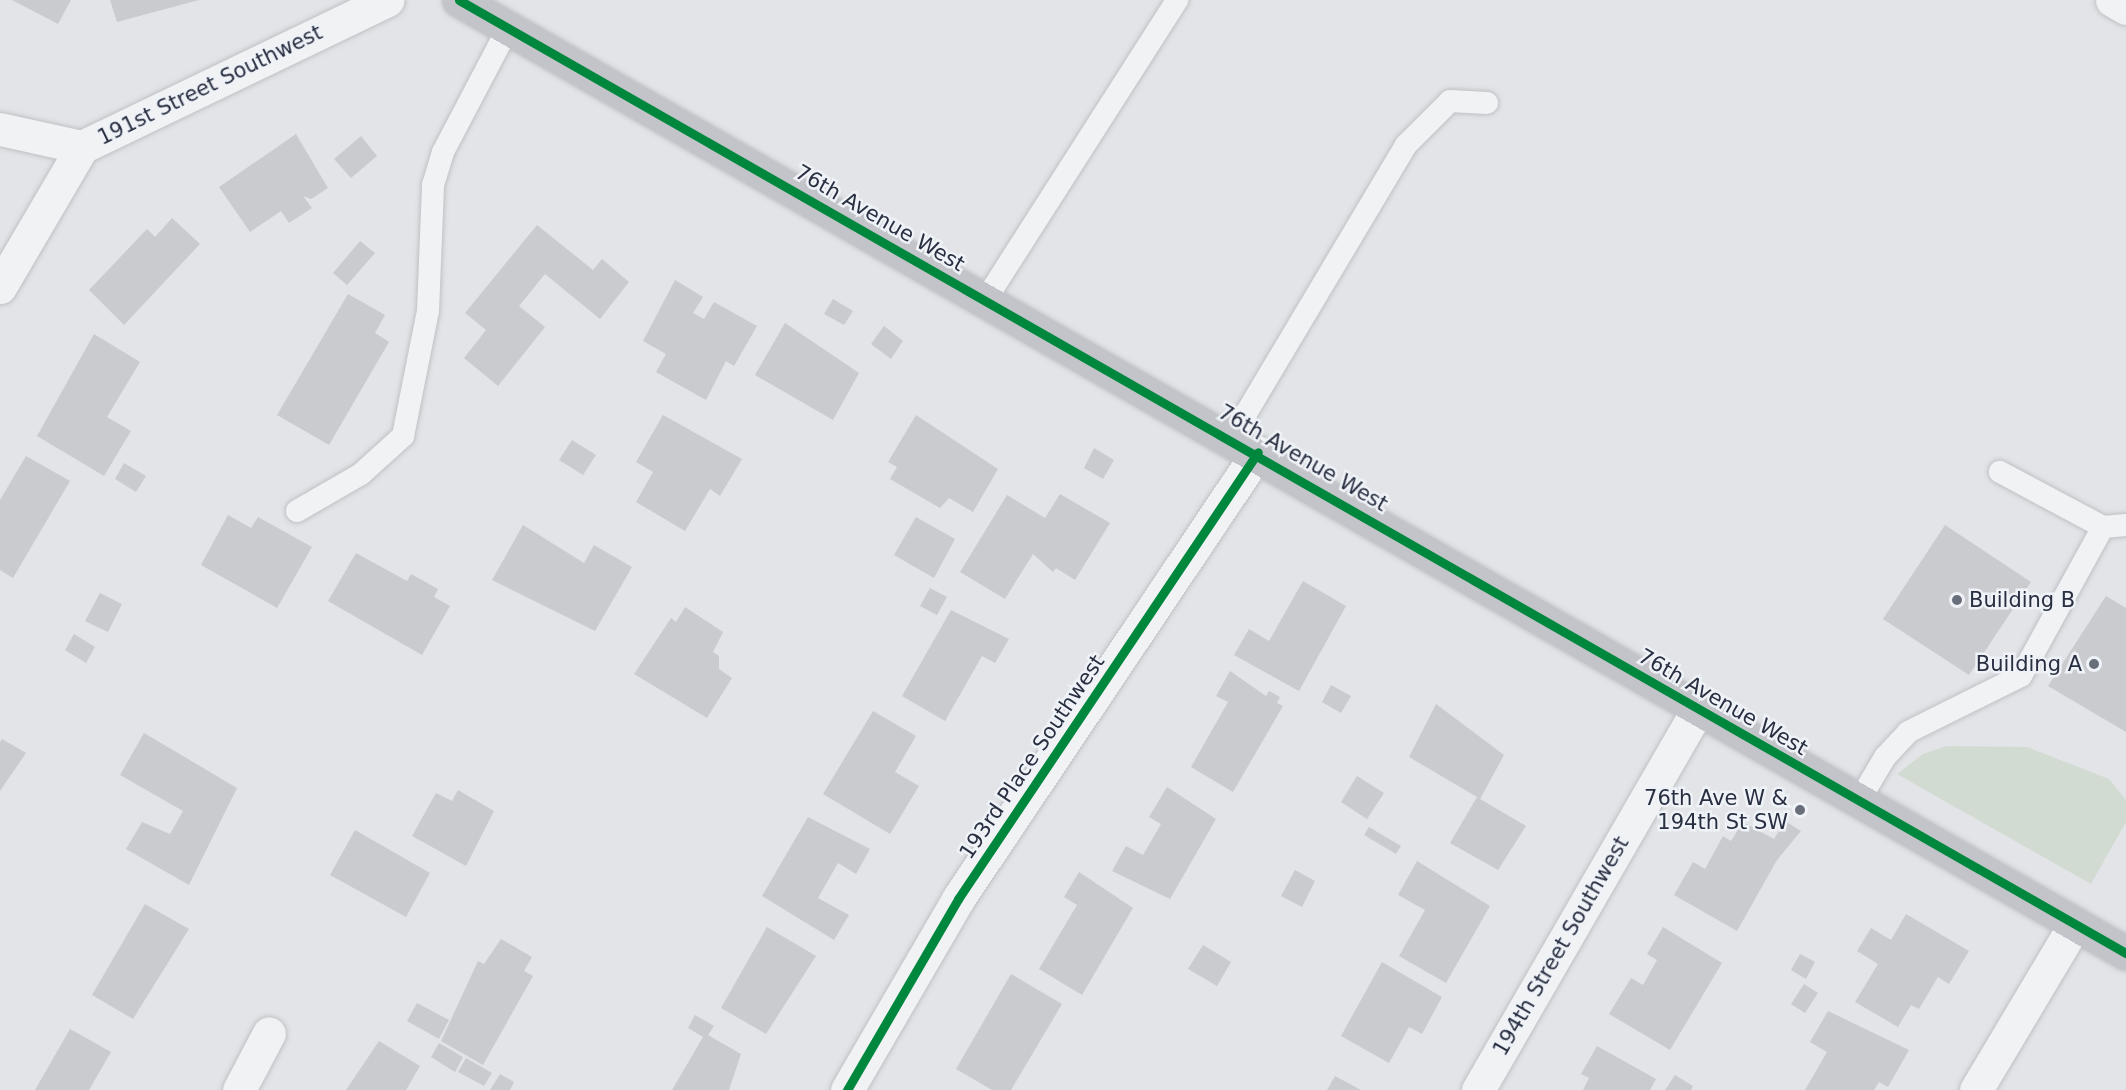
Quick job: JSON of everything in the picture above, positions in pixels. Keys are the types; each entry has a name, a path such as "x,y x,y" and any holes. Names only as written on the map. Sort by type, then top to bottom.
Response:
{"street":[{"name":"191st Street Southwest","path":"0,287 82,147 388,0"},
{"name":"76th Avenue West","path":"459,0 1245,445 1698,709 2126,953"},
{"path":"2112,0 2126,8"},
{"path":"0,129 82,147"},
{"name":"193rd Place Southwest","path":"847,1090 958,899 1245,445"},
{"name":"194th Street Southwest","path":"1478,1090 1698,709"},
{"path":"1976,1090 2075,924"},
{"path":"239,1090 269,1033"}],"lane":[{"path":"986,299 1177,0"},
{"path":"297,511 361,474 403,436 429,311 433,185 443,152 508,28"},
{"path":"1245,445 1406,145 1450,101 1487,103"},
{"path":"2000,472 2103,527 2126,525"},
{"path":"1859,801 1885,757 1908,732 2021,676 2103,527"}],"shaded area":[{"path":"1947,746 2027,747 2109,779 2126,800 2126,822 2091,884 1897,774 1923,754"}],"building":[{"path":"12,0 71,0 58,24"},
{"path":"110,0 199,0 117,22"},
{"path":"296,134 328,188 311,199 303,196 312,208 289,223 281,211 250,232 219,187"},
{"path":"361,136 377,156 351,178 334,159"},
{"path":"172,218 200,244 124,325 89,290 147,229 155,237"},
{"path":"537,225 593,270 602,259 629,282 600,319 545,274 519,306 545,327 498,386 464,358 486,330 465,313"},
{"path":"360,241 375,253 347,285 333,273"},
{"path":"675,280 703,297 693,313 704,319 714,302 757,326 734,366 726,361 706,400 656,372 666,354 643,341"},
{"path":"348,294 385,315 375,333 389,342 329,445 277,415"},
{"path":"833,299 853,311 844,325 824,314"},
{"path":"785,323 859,373 833,420 755,375"},
{"path":"884,326 903,341 891,359 871,344"},
{"path":"94,334 140,362 107,417 131,431 104,476 37,436"},
{"path":"663,415 742,459 720,496 710,489 685,531 636,502 653,472 636,462"},
{"path":"916,415 998,469 973,512 949,498 940,508 890,479 897,467 888,462"},
{"path":"572,440 596,455 583,475 559,460"},
{"path":"1094,448 1114,460 1103,479 1084,468"},
{"path":"26,456 70,481 13,578 0,570 0,500"},
{"path":"124,463 146,476 136,492 115,479"},
{"path":"1060,494 1110,523 1075,580 1056,568 1053,572 1033,554 1005,599 960,572 1007,495 1045,518"},
{"path":"228,515 251,528 258,517 312,547 277,608 201,565"},
{"path":"916,517 955,539 934,578 894,555"},
{"path":"523,525 584,563 594,545 632,567 595,631 492,580"},
{"name":"Building B","path":"1945,525 2031,582 1969,675 1883,619"},
{"path":"356,553 407,581 411,574 438,589 434,597 450,606 422,655 328,601"},
{"path":"1303,581 1346,606 1299,691 1234,655 1249,629 1269,641"},
{"path":"930,588 947,597 937,615 920,606"},
{"path":"100,593 122,604 108,632 85,621"},
{"name":"Building A","path":"2106,596 2126,608 2126,732 2048,686"},
{"path":"685,607 723,632 713,652 719,656 719,669 732,678 707,718 634,674 671,618 676,622"},
{"path":"951,610 1009,639 995,663 982,656 945,721 902,696"},
{"path":"74,634 95,647 86,663 65,650"},
{"path":"1230,671 1266,696 1269,691 1280,697 1277,703 1283,706 1233,792 1191,767 1228,702 1216,696"},
{"path":"1331,685 1351,696 1341,713 1322,702"},
{"path":"1436,704 1504,755 1480,799 1526,826 1498,870 1450,843 1477,797 1409,757"},
{"path":"873,711 916,736 895,772 919,786 890,834 823,794"},
{"path":"144,733 237,788 189,885 126,849 142,822 170,834 183,811 120,775"},
{"path":"2,739 26,753 0,791 0,742"},
{"path":"1357,776 1384,793 1367,819 1341,802"},
{"path":"1167,787 1216,819 1170,899 1112,871 1126,846 1143,855 1161,824 1149,817"},
{"path":"458,790 494,811 466,866 412,836 436,793 452,801"},
{"path":"808,817 870,849 856,874 838,863 818,898 849,915 834,940 762,896"},
{"path":"1785,821 1801,831 1777,860 1737,931 1674,895 1693,862 1705,869 1723,836 1731,841 1743,822 1774,839"},
{"path":"1369,827 1401,846 1396,854 1364,835"},
{"path":"355,830 430,873 406,917 330,875"},
{"path":"1417,861 1490,906 1446,983 1399,956 1425,910 1398,895"},
{"path":"1295,870 1315,881 1302,907 1281,896"},
{"path":"1079,872 1133,908 1082,995 1039,969 1077,905 1064,897"},
{"path":"145,904 189,929 133,1019 92,995"},
{"path":"1906,914 1969,951 1949,984 1938,977 1919,1009 1911,1005 1898,1027 1855,1002 1878,964 1857,951 1871,928 1891,940"},
{"path":"767,927 816,956 766,1034 721,1008"},
{"path":"1663,927 1722,963 1670,1050 1609,1014 1631,978 1643,985 1657,960 1647,954"},
{"path":"501,939 532,957 524,971 533,976 483,1065 441,1041 478,961 484,964"},
{"path":"1203,945 1231,962 1217,986 1188,969"},
{"path":"1800,954 1815,962 1806,979 1791,970"},
{"path":"1382,962 1442,997 1422,1034 1409,1027 1389,1063 1341,1036"},
{"path":"1011,974 1062,1004 1011,1090 992,1090 956,1069"},
{"path":"1804,984 1818,993 1805,1013 1791,1004"},
{"path":"417,1003 449,1020 439,1039 407,1021"},
{"path":"1828,1011 1909,1050 1888,1087 1879,1082 1874,1090 1805,1090 1827,1052 1810,1042"},
{"path":"695,1015 714,1026 708,1035 741,1054 729,1090 672,1090 703,1037 688,1028"},
{"path":"70,1029 111,1052 89,1090 35,1090"},
{"path":"379,1041 420,1066 406,1090 346,1090"},
{"path":"439,1043 463,1057 455,1072 431,1057"},
{"path":"1597,1046 1656,1079 1650,1090 1583,1090 1589,1078 1581,1074"},
{"path":"466,1058 492,1073 484,1086 458,1072"},
{"path":"500,1074 514,1082 510,1090 490,1090"},
{"path":"1675,1075 1693,1086 1691,1090 1665,1090"},
{"path":"1335,1076 1361,1090 1327,1090"}],"cycle path":[{"path":"459,0 2126,953"},
{"path":"847,1090 958,899 1258,452"}],"place":[{"name":"Building B","path":"1957,600"},
{"name":"Building A","path":"2094,664"},
{"name":"76th Ave W & 194th St SW","path":"1800,810"}]}
